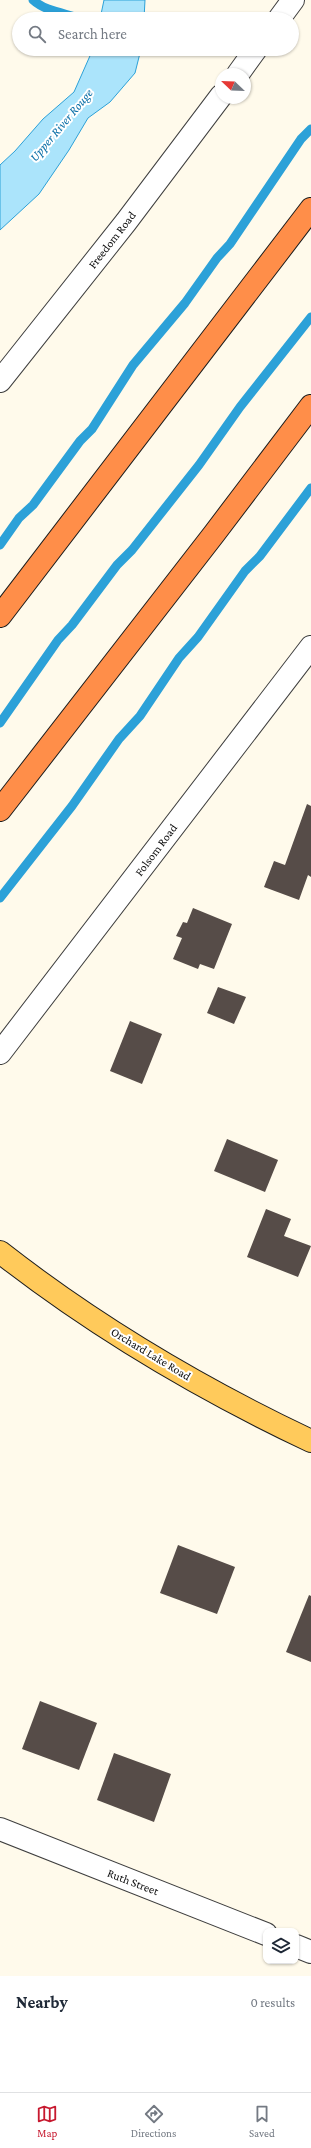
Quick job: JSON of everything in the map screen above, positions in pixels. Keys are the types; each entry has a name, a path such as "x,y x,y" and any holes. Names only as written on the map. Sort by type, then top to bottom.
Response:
{"highway":[{"path":"0,616 311,209"},
{"path":"0,810 214,534 311,406"}],"main road":[{"name":"Orchard Lake Road","path":"0,1252 43,1286 120,1336 197,1383 249,1411 311,1440"}],"street":[{"path":"284,12 293,0"},
{"path":"242,68 251,56"},
{"name":"Freedom Road","path":"0,381 126,222 215,104"},
{"name":"Folsom Road","path":"0,1053 311,647"},
{"name":"Ruth Street","path":"0,1829 263,1933"},
{"path":"299,1947 311,1952"}],"water":[{"path":"104,0 145,0 144,12 101,12"},
{"name":"Upper River Rouge","path":"90,56 139,56 135,73 110,102 88,118 69,150 39,194 0,230 0,165 15,151 43,119 74,92"}],"building":[{"path":"307,804 311,806 311,877 308,875 299,900 264,887 274,861 285,865"},
{"path":"193,908 232,924 214,969 200,964 198,969 173,959 182,938 176,936 183,922 187,923"},
{"path":"218,987 246,997 234,1024 207,1013"},
{"path":"130,1021 162,1034 142,1084 110,1071"},
{"path":"227,1139 278,1160 265,1192 214,1171"},
{"path":"266,1209 291,1219 284,1236 311,1246 298,1277 247,1257"},
{"path":"178,1545 235,1567 217,1614 160,1593"},
{"path":"309,1595 311,1596 311,1662 286,1652"},
{"path":"40,1701 97,1723 79,1770 22,1749"},
{"path":"114,1753 171,1774 154,1822 97,1800"}],"waterway":[{"path":"33,0 50,10 57,12"},
{"path":"0,545 19,518 33,505 80,441 92,429 133,365 185,303 217,258 230,244 301,139 311,129"},
{"path":"0,723 58,640 72,625 117,565 132,550 199,465 240,407 311,317"},
{"path":"0,898 72,806 119,739 140,716 179,658 198,637 245,571 260,556 311,488"}]}
